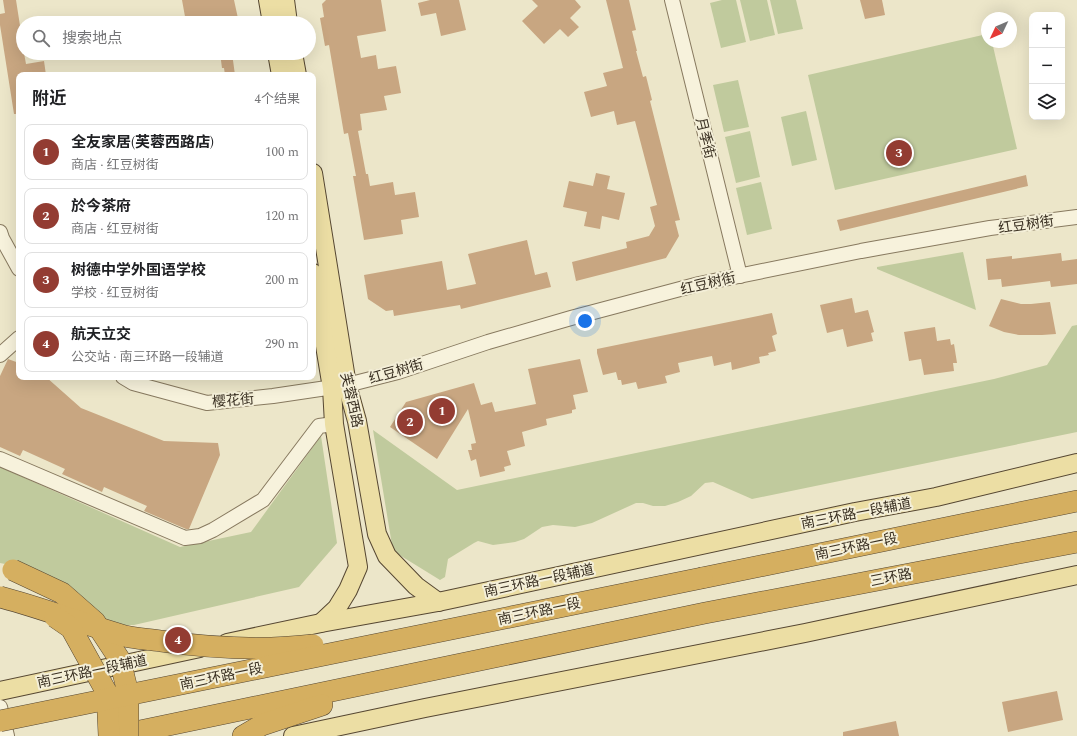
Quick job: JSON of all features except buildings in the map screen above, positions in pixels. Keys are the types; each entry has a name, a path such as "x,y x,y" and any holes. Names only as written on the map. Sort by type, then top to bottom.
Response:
{"highway":[{"name":"南三环路一段","path":"0,721 1077,501"},
{"name":"三环路","path":"428,671 705,613 1077,542"},
{"path":"0,567 13,570 62,593 95,622 120,660 128,693 128,736"},
{"path":"0,579 71,628 107,693 109,736"},
{"path":"0,597 28,604 127,636 186,645 292,648 439,631"},
{"path":"243,736 262,725 428,671"},
{"path":"116,736 428,671"},
{"path":"273,736 360,692"}],"main road":[{"path":"268,0 271,16"},
{"path":"285,0 287,16"},
{"path":"278,60 280,72"},
{"path":"294,60 296,72"},
{"name":"芙蓉西路","path":"316,198 339,386 334,424 358,568 348,590 337,608 321,622"},
{"name":"芙蓉西路","path":"316,286 339,386 357,421 377,534 386,556 416,586 438,602"},
{"name":"南三环路一段辅道","path":"0,691 321,622 438,602 855,512 936,497 1077,463"},
{"path":"293,736 425,708 805,633 1077,575"}],"street":[{"name":"月季街","path":"672,0 740,276"},
{"name":"红豆树街","path":"339,386 398,372 488,342 570,318 699,284 861,251 984,230 1077,217"},
{"path":"0,232 16,264"},
{"path":"0,354 16,341"},
{"name":"樱花街","path":"128,380 133,383 207,403 273,396 339,386"},
{"path":"0,459 185,538 200,536 213,530 263,500 319,426 334,424"},
{"path":"0,707 8,736"}],"green space":[{"path":"722,0 736,0 746,42 721,48 710,3"},
{"path":"740,0 767,0 775,35 750,41"},
{"path":"770,0 796,0 803,29 778,34"},
{"path":"981,35 981,48 993,48 1017,149 835,190 808,75"},
{"path":"738,80 749,127 724,132 713,85"},
{"path":"806,111 817,160 792,166 781,117"},
{"path":"750,131 760,177 736,183 725,137"},
{"path":"761,182 772,229 747,235 736,188"},
{"path":"963,252 976,310 877,269 877,267"},
{"path":"1077,325 1077,432 752,499 713,482 705,483 691,496 665,506 653,506 643,503 636,503 592,523 575,527 553,525 542,527 524,539 515,542 493,545 478,541 448,559 445,577 440,580 393,551 373,430 457,490 994,379 1047,365 1072,326"},
{"path":"321,436 337,543 299,587 134,625 105,625 15,566 0,563 0,467 180,547 251,532"}],"place":[{"name":"树德中学外国语学校","path":"899,153"},
{"name":"全友家居(芙蓉西路店)","path":"442,411"},
{"name":"於今茶府","path":"410,422"},
{"name":"航天立交","path":"178,640"}]}
